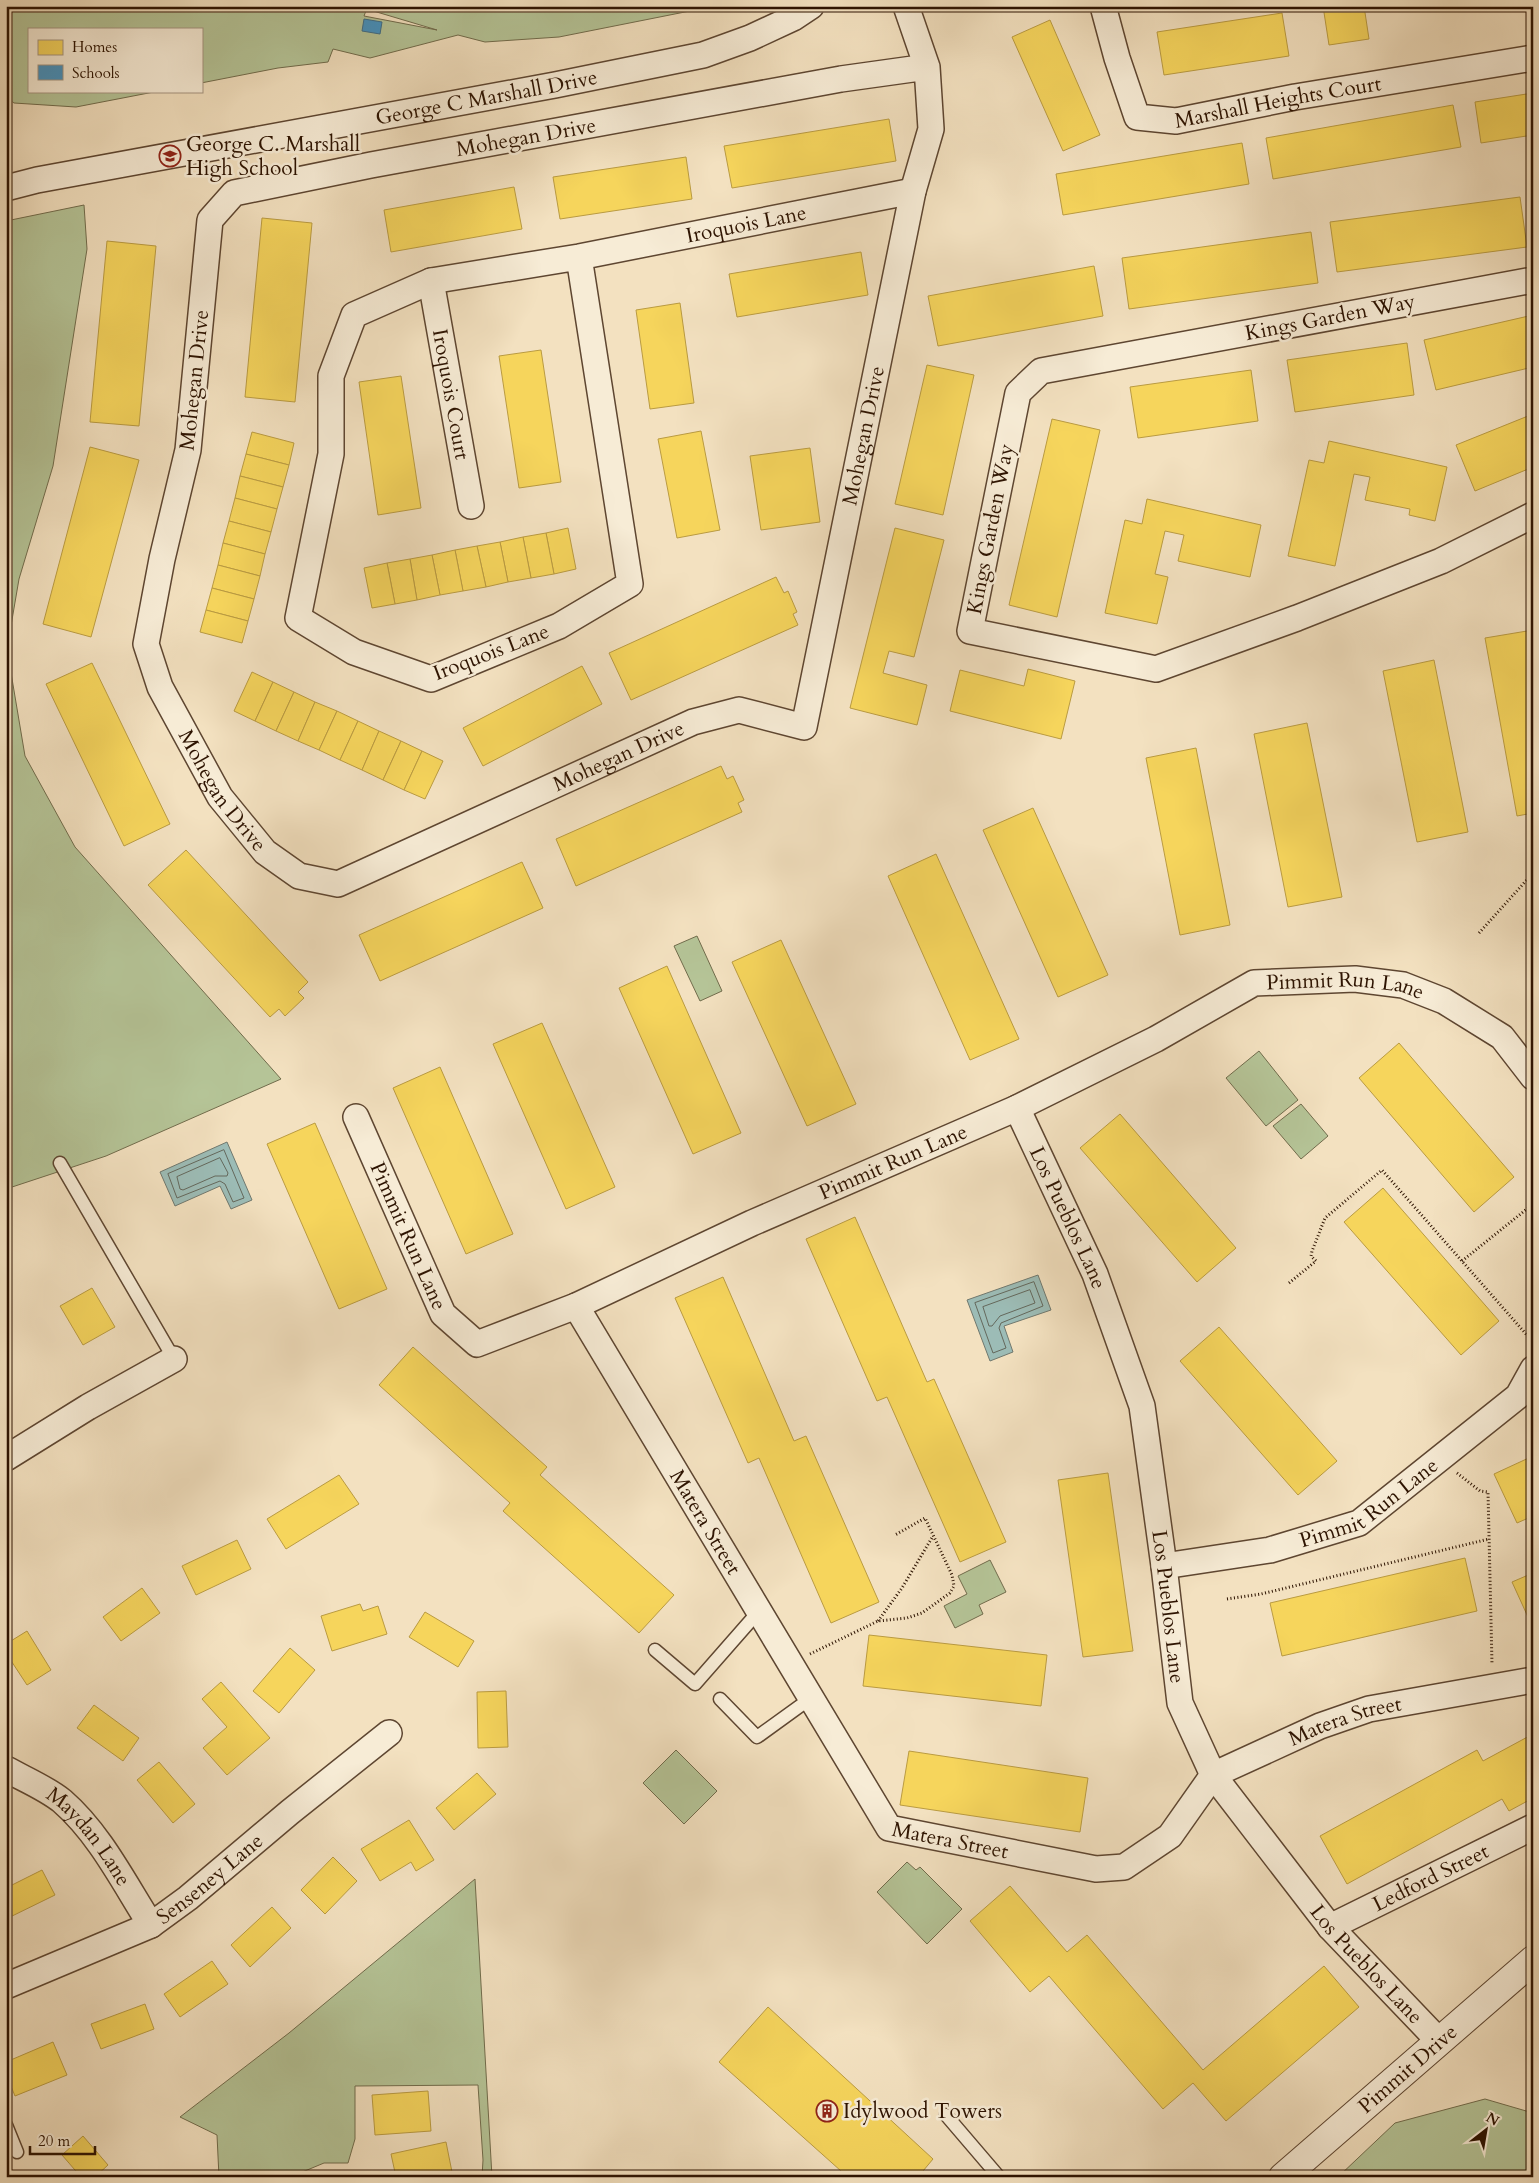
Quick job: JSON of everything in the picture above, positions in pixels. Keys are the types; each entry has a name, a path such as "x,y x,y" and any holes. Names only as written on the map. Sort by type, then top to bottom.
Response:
{"street":[{"name":"George C Marshall Drive","path":"6,188 37,180 555,85 703,55 750,38 793,18 811,6"},
{"name":"Mohegan Drive","path":"906,6 927,67 932,129 913,192 804,728 739,710 693,722 338,884 299,876 265,852 220,797 160,688 146,644 162,560 188,450 210,220 234,193 371,165 831,81 927,67"},
{"name":"Marshall Heights Court","path":"1103,6 1117,58 1137,117 1176,121 1295,97 1533,58"},
{"name":"Iroquois Lane","path":"579,257 630,584 559,626 431,679 354,652 298,618 331,454 331,376 354,315 431,282 579,257 913,192"},
{"name":"Kings Garden Way","path":"1533,280 1040,371 1018,393 970,631 1156,669 1297,618 1441,561 1533,515"},
{"name":"Iroquois Court","path":"431,282 471,506"},
{"name":"Pimmit Run Lane","path":"356,1117 443,1314 477,1344 576,1306 752,1223 1017,1108 1156,1039 1254,983 1355,979 1403,985 1444,1001 1502,1038 1533,1077"},
{"name":"Los Pueblos Lane","path":"1017,1108 1095,1274 1142,1406 1164,1566 1180,1703 1213,1775 1330,1927 1439,2041"},
{"name":"Matera Street","path":"576,1306 888,1828 1096,1869 1124,1867 1170,1836 1213,1775 1320,1726 1369,1709 1533,1680"},
{"path":"6,1458 88,1407 174,1359"},
{"name":"Pimmit Run Lane","path":"1164,1566 1270,1550 1359,1523 1518,1396 1533,1369"},
{"name":"Senseney Lane","path":"6,1986 150,1925 188,1898 290,1812 390,1733"},
{"name":"Maydan Lane","path":"6,1769 60,1800 80,1818 106,1854 150,1925"},
{"name":"Ledford Street","path":"1330,1927 1533,1827"},
{"name":"Pimmit Drive","path":"1283,2177 1533,1960"}],"lane":[{"path":"60,1163 174,1359"},
{"path":"655,1650 694,1684 759,1611"},
{"path":"720,1700 757,1737 811,1698"},
{"path":"946,2114 999,2177"},
{"path":"6,2125 17,2152"}],"path":[{"path":"1479,933 1533,873"},
{"path":"1289,1284 1316,1261 1311,1256 1312,1251 1325,1218 1382,1170 1533,1342"},
{"path":"1462,1261 1533,1204"},
{"path":"1441,1457 1469,1483 1480,1490 1488,1492 1492,1687"},
{"path":"791,1665 824,1646 878,1621 907,1618 922,1613 950,1593 954,1586 952,1575 925,1518 895,1535"},
{"path":"878,1621 902,1588 934,1536"},
{"path":"1227,1599 1261,1594 1489,1539"}],"green space":[{"path":"6,6 363,6 367,8 364,16 437,30 370,10 371,6 715,6 559,37 485,42 458,35 370,58 333,49 328,62 278,68 202,83 202,28 28,28 28,92 154,92 76,107 14,103 6,97"},
{"path":"84,205 87,249 53,466 19,579 7,649 25,756 75,847 281,1079 106,1156 6,1189 6,221"},
{"path":"697,936 722,991 700,1001 674,946"},
{"path":"1259,1051 1298,1100 1266,1126 1226,1078"},
{"path":"1301,1104 1328,1136 1301,1159 1273,1126"},
{"path":"990,1560 1006,1592 979,1605 983,1614 955,1628 944,1606 967,1594 958,1576"},
{"path":"676,1750 717,1791 684,1824 643,1783"},
{"path":"907,1862 916,1870 920,1867 962,1909 927,1944 877,1892"},
{"path":"475,1879 492,2177 482,2177 483,2160 478,2085 355,2086 355,2139 348,2163 324,2163 300,2173 298,2177 219,2177 217,2135 180,2117 289,2033"},
{"path":"1485,2099 1533,2113 1533,2177 1338,2177 1395,2123"}],"water":[{"path":"227,1142 252,1200 231,1209 220,1186 175,1206 160,1172"},
{"path":"1038,1275 1051,1310 1004,1326 1013,1352 990,1361 967,1300"}],"building: Homes":[{"path":"1323,6 1364,6 1369,39 1329,45"},
{"path":"1282,13 1289,56 1164,75 1157,32"},
{"path":"1050,20 1100,135 1063,151 1012,37"},
{"path":"1533,93 1533,135 1481,143 1475,102"},
{"path":"1453,105 1461,147 1273,179 1266,138"},
{"path":"889,119 896,161 732,188 724,146"},
{"path":"1242,143 1249,184 1063,215 1056,174"},
{"path":"686,157 692,199 560,219 553,177"},
{"path":"514,187 522,229 391,252 384,210"},
{"path":"1520,197 1527,247 1337,272 1330,222"},
{"path":"262,218 312,223 295,402 245,397"},
{"path":"1311,232 1318,283 1129,309 1122,258"},
{"path":"107,241 156,246 139,426 90,422"},
{"path":"861,252 868,295 737,317 729,274"},
{"path":"1094,266 1103,316 938,346 928,296"},
{"path":"680,303 694,403 650,409 636,310"},
{"path":"1533,315 1533,367 1436,390 1424,340"},
{"path":"1407,343 1414,395 1295,412 1287,360"},
{"path":"541,350 561,482 519,488 499,356"},
{"path":"927,365 974,375 943,515 895,504"},
{"path":"1251,370 1258,421 1138,438 1130,387"},
{"path":"401,376 421,508 378,515 359,382"},
{"path":"1533,414 1533,467 1475,491 1456,445"},
{"path":"1052,419 1100,430 1057,617 1009,605"},
{"path":"701,431 720,530 677,538 658,439"},
{"path":"252,432 294,443 289,465 246,454"},
{"path":"1329,441 1447,467 1435,521 1409,515 1410,509 1365,500 1370,477 1354,474 1335,566 1288,556 1309,460 1324,463"},
{"path":"90,447 139,460 91,637 43,624"},
{"path":"810,448 820,522 761,530 750,456"},
{"path":"246,454 289,465 283,487 240,476"},
{"path":"240,476 283,487 277,509 235,498"},
{"path":"235,498 277,509 271,532 229,521"},
{"path":"1147,499 1261,525 1250,577 1178,561 1184,535 1165,531 1155,574 1168,577 1157,624 1105,613 1125,520 1142,524"},
{"path":"229,521 271,532 265,554 223,543"},
{"path":"568,528 576,569 554,574 546,533"},
{"path":"895,528 944,540 914,657 889,651 883,673 927,685 917,725 850,708"},
{"path":"546,533 554,574 531,578 523,537"},
{"path":"523,537 531,578 508,582 500,542"},
{"path":"500,542 508,582 486,587 477,546"},
{"path":"223,543 265,554 260,576 218,565"},
{"path":"477,546 486,587 463,591 455,550"},
{"path":"455,550 463,591 440,595 432,555"},
{"path":"432,555 440,595 417,600 410,559"},
{"path":"410,559 417,600 395,604 387,563"},
{"path":"387,563 395,604 372,608 364,568"},
{"path":"218,565 260,576 254,599 212,588"},
{"path":"776,577 784,593 788,591 797,612 793,614 798,625 631,700 609,653"},
{"path":"212,588 254,599 248,621 206,610"},
{"path":"206,610 248,621 242,643 200,632"},
{"path":"1533,630 1533,813 1517,816 1485,638"},
{"path":"1434,660 1468,832 1417,842 1383,671"},
{"path":"92,663 170,824 124,846 46,684"},
{"path":"582,666 602,704 483,766 463,728"},
{"path":"1028,669 1075,681 1061,739 950,711 960,670 1024,686"},
{"path":"252,672 273,682 255,721 234,711"},
{"path":"273,682 294,692 276,731 255,721"},
{"path":"294,692 315,702 298,741 276,731"},
{"path":"315,702 337,711 319,750 298,741"},
{"path":"337,711 358,721 340,760 319,750"},
{"path":"358,721 379,731 362,770 340,760"},
{"path":"1307,723 1342,897 1288,907 1254,734"},
{"path":"379,731 401,741 383,780 362,770"},
{"path":"401,741 422,751 404,790 383,780"},
{"path":"1196,748 1230,925 1180,935 1146,758"},
{"path":"422,751 443,761 425,799 404,790"},
{"path":"721,766 727,779 733,776 744,800 738,803 742,812 576,886 556,839"},
{"path":"1033,808 1108,975 1058,997 983,830"},
{"path":"186,850 308,982 298,992 304,998 285,1016 279,1009 270,1017 148,885"},
{"path":"936,854 1019,1039 970,1060 888,876"},
{"path":"522,862 543,908 380,981 359,935"},
{"path":"781,940 856,1104 807,1126 732,962"},
{"path":"667,966 741,1133 693,1154 619,988"},
{"path":"542,1023 615,1187 566,1209 493,1044"},
{"path":"1399,1043 1514,1177 1474,1212 1359,1078"},
{"path":"440,1067 513,1234 466,1254 393,1088"},
{"path":"1120,1114 1236,1248 1197,1282 1080,1148"},
{"path":"315,1123 387,1289 339,1309 267,1144"},
{"path":"1383,1188 1499,1321 1461,1355 1344,1222"},
{"path":"855,1217 927,1382 934,1379 1006,1542 960,1562 887,1397 877,1401 806,1239"},
{"path":"723,1277 794,1441 806,1436 879,1602 831,1623 759,1458 748,1463 675,1298"},
{"path":"92,1288 115,1327 83,1345 60,1306"},
{"path":"1219,1327 1337,1461 1298,1495 1180,1361"},
{"path":"413,1347 547,1467 540,1475 674,1595 639,1633 503,1511 510,1503 379,1385"},
{"path":"1533,1456 1533,1516 1517,1523 1494,1474"},
{"path":"1108,1473 1133,1651 1083,1657 1058,1480"},
{"path":"339,1475 359,1504 286,1549 267,1519"},
{"path":"237,1540 251,1569 196,1595 182,1566"},
{"path":"1465,1558 1477,1611 1282,1656 1270,1603"},
{"path":"1533,1573 1533,1628 1512,1582"},
{"path":"142,1588 160,1613 121,1641 103,1617"},
{"path":"360,1604 363,1611 378,1606 387,1634 332,1651 321,1616"},
{"path":"425,1612 474,1641 458,1667 409,1637"},
{"path":"27,1631 51,1670 27,1685 6,1653 6,1644"},
{"path":"869,1635 1047,1655 1041,1706 863,1686"},
{"path":"290,1648 315,1670 279,1713 253,1691"},
{"path":"221,1682 270,1738 227,1775 203,1748 227,1727 202,1699"},
{"path":"506,1691 508,1747 478,1748 477,1692"},
{"path":"94,1705 139,1738 123,1761 77,1728"},
{"path":"1533,1734 1533,1798 1509,1811 1502,1799 1347,1884 1320,1836 1477,1750 1483,1761"},
{"path":"909,1751 1088,1778 1080,1832 900,1805"},
{"path":"159,1762 195,1804 173,1823 137,1780"},
{"path":"477,1773 496,1794 454,1830 436,1808"},
{"path":"409,1820 434,1860 416,1871 411,1862 380,1881 361,1849"},
{"path":"333,1857 357,1881 325,1914 301,1890"},
{"path":"42,1870 55,1895 6,1919 6,1888"},
{"path":"1010,1886 1067,1952 1087,1935 1203,2070 1324,1966 1359,2007 1226,2121 1193,2083 1163,2109 1049,1976 1030,1992 970,1921"},
{"path":"272,1907 291,1928 250,1967 231,1945"},
{"path":"212,1961 228,1984 180,2017 164,1994"},
{"path":"145,2004 154,2029 101,2049 91,2024"},
{"name":"Idylwood Towers","path":"768,2007 933,2159 918,2177 835,2177 841,2171 719,2062"},
{"path":"53,2042 67,2075 15,2096 6,2074 6,2062"},
{"path":"428,2091 431,2131 375,2135 372,2095"},
{"path":"83,2136 108,2165 95,2177 81,2177 62,2155"},
{"path":"446,2142 453,2177 396,2177 391,2154"}],"building: Schools":[{"path":"364,19 382,22 380,34 362,31"}],"place":[{"name":"George C. Marshall High School","path":"170,156"},
{"name":"Idylwood Towers","path":"827,2111"}]}
